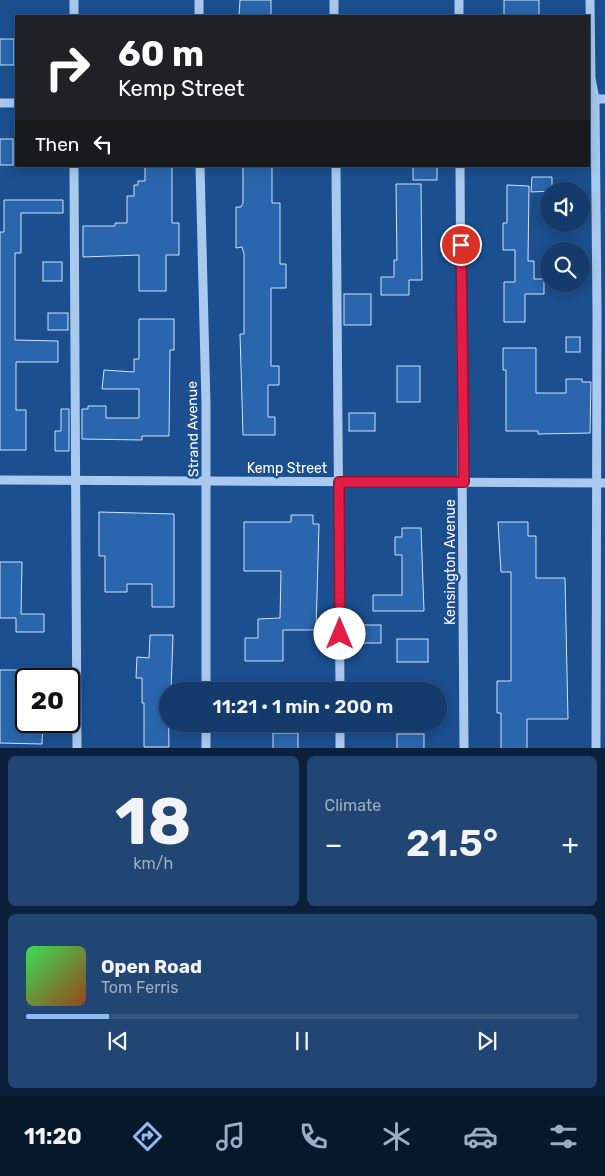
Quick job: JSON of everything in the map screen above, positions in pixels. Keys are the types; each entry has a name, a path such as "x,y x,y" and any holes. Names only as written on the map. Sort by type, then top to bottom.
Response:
{"street":[{"path":"74,0 74,15"},
{"path":"199,0 199,15"},
{"path":"334,0 334,15"},
{"path":"459,0 459,15"},
{"path":"590,0 600,483 596,748"},
{"path":"592,99 605,99"},
{"path":"0,103 15,103"},
{"path":"74,167 77,748"},
{"name":"Strand Avenue","path":"200,167 207,482 206,682"},
{"path":"336,167 340,682"},
{"name":"Kensington Avenue","path":"460,167 464,482 464,748"},
{"name":"Kemp Street","path":"0,480 600,483"},
{"path":"206,732 206,748"},
{"path":"340,732 340,748"}],"building":[{"path":"240,0 271,0 271,15 239,15"},
{"path":"504,0 539,0 539,15 504,15"},
{"path":"0,39 14,39 14,65 0,65"},
{"path":"0,139 13,139 13,165 0,165"},
{"path":"145,167 172,167 172,223 179,223 179,255 166,255 166,291 139,291 139,255 83,257 83,226 115,226 115,223 127,223 127,196 134,196 134,185 138,185 138,181 145,181"},
{"path":"243,167 272,167 272,203 280,203 280,264 286,264 286,288 271,288 271,366 279,366 279,385 268,385 268,417 275,417 275,435 243,435 240,334 244,334 244,254 242,247 236,248 236,207 241,207 243,203"},
{"path":"413,167 437,167 437,180 413,180"},
{"path":"532,177 552,177 552,182 540,182 540,192 531,192"},
{"path":"396,184 421,184 422,280 409,280 409,295 381,295 381,277 394,277 394,260 397,260"},
{"path":"507,185 529,186 528,261 534,261 534,279 540,279 540,292 544,292 544,294 525,294 525,322 504,322 504,282 515,282 515,250 503,250 503,223 507,223"},
{"path":"4,200 63,200 63,213 21,213 21,253 15,253 15,340 58,341 58,362 16,362 16,410 26,410 26,450 0,450 0,232 4,232"},
{"path":"43,262 62,262 62,281 43,281"},
{"path":"344,294 371,294 371,325 344,325"},
{"path":"48,313 68,313 68,330 48,330"},
{"path":"139,319 174,319 174,350 170,350 169,436 142,436 142,440 82,439 82,409 88,409 88,406 106,406 106,418 139,418 139,389 102,389 104,370 134,372 134,359 139,359"},
{"path":"566,337 580,337 580,352 566,352"},
{"path":"503,348 536,348 536,393 566,393 566,379 582,379 582,382 591,382 590,433 538,434 538,431 506,431 506,370 503,370"},
{"path":"397,366 420,366 420,402 397,402"},
{"path":"61,409 69,409 69,451 55,451 55,431 61,431"},
{"path":"349,413 375,413 375,431 349,431"},
{"path":"99,512 174,514 174,607 152,607 152,584 127,584 127,592 105,592 105,556 99,556"},
{"path":"291,515 313,515 313,524 319,524 316,630 283,630 283,661 245,661 245,638 258,638 258,619 280,618 281,571 244,571 244,522 291,522"},
{"path":"498,522 528,522 528,536 536,536 536,578 565,578 568,719 527,719 527,748 501,748 501,713 497,713 497,681 511,681 511,572 501,572"},
{"path":"402,528 421,528 424,611 373,611 373,595 402,595 402,555 395,555 395,537 402,537"},
{"path":"0,562 22,562 21,614 44,614 44,632 16,632 16,618 0,618"},
{"path":"360,625 381,625 381,643 360,643"},
{"path":"150,635 173,635 171,682 159,682 159,732 169,732 169,747 144,747 144,703 142,703 142,678 136,678 137,657 149,658"},
{"path":"397,639 428,639 428,662 397,662"},
{"path":"0,670 15,670 15,733 42,733 42,744 0,743"},
{"path":"273,733 298,733 298,748 273,748"},
{"path":"397,734 424,734 424,748 397,748"}],"route":[{"path":"340,634 339,482 464,482 461,245"}]}
